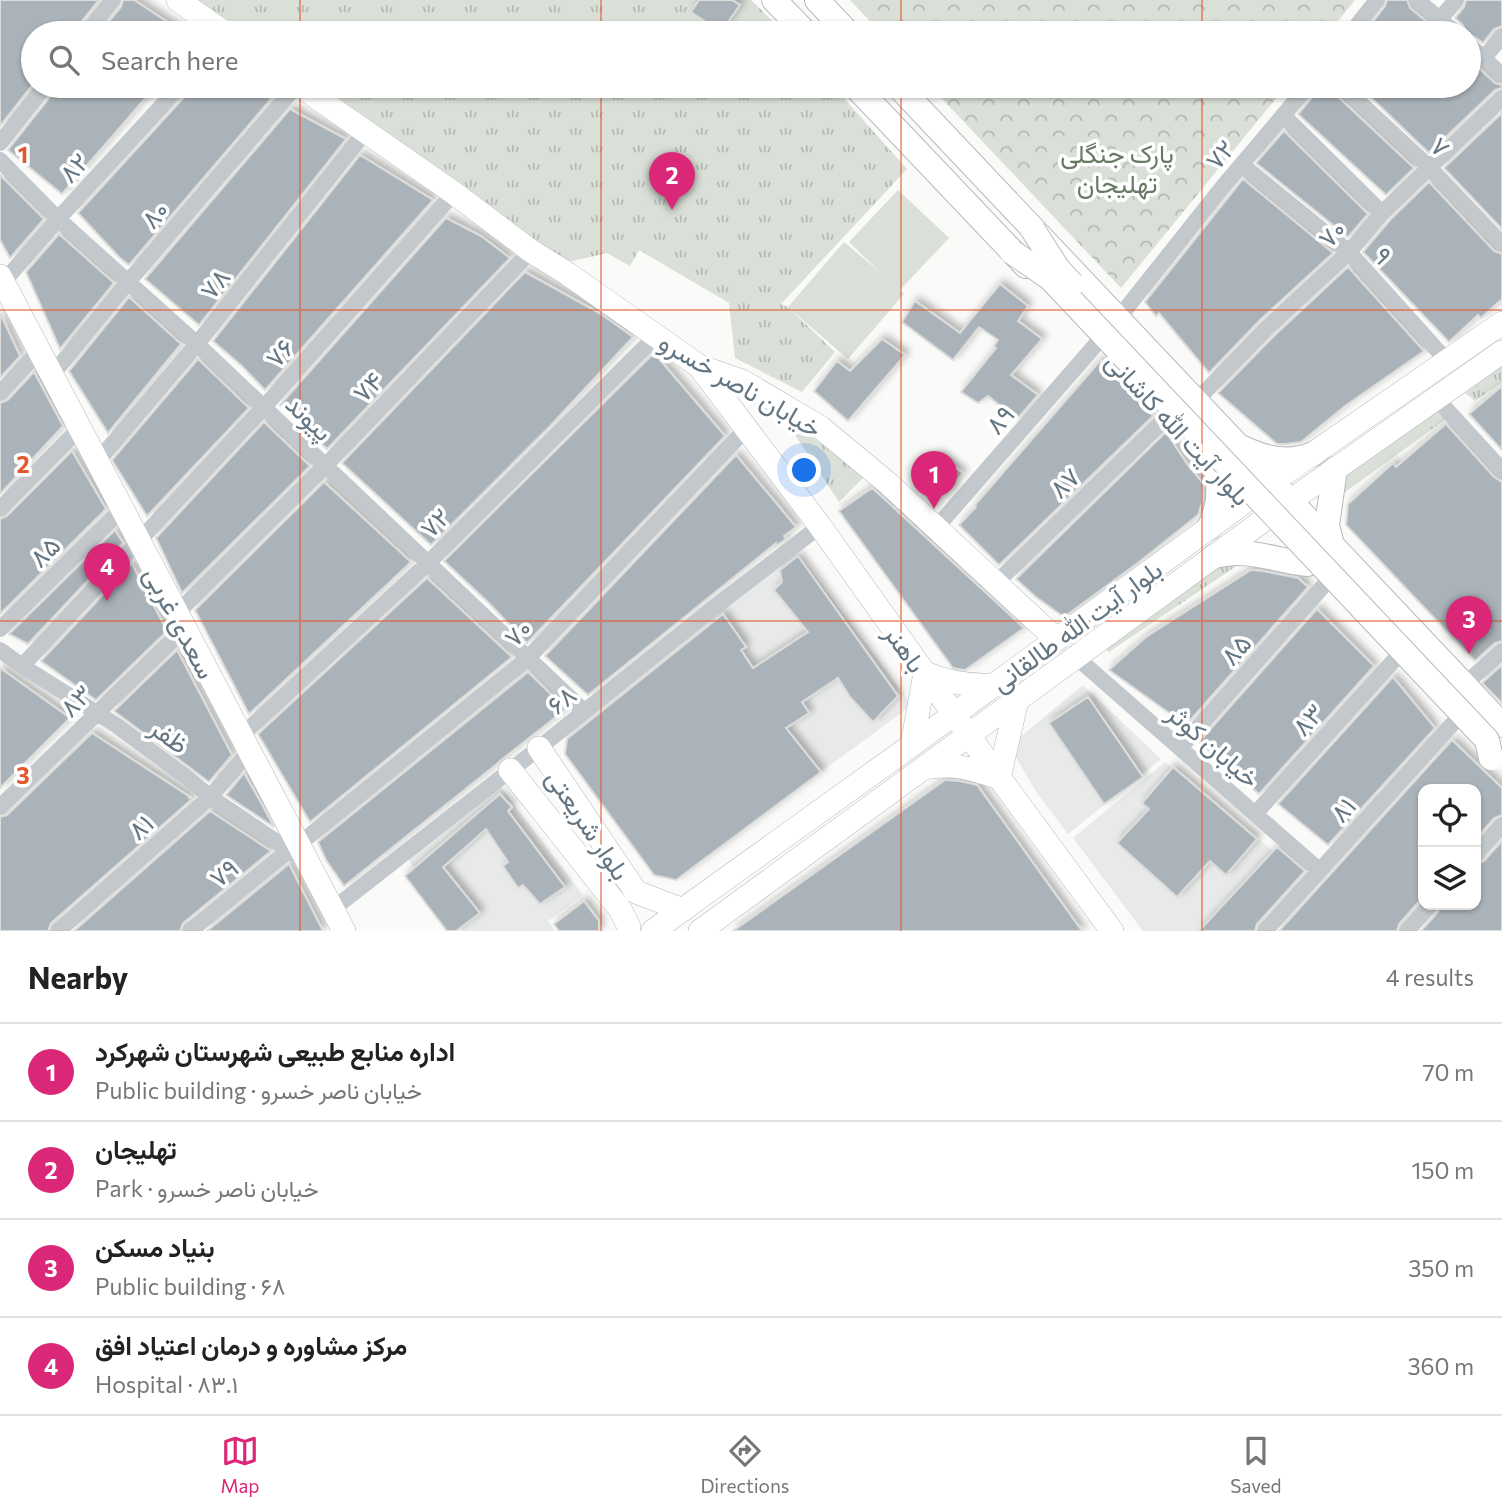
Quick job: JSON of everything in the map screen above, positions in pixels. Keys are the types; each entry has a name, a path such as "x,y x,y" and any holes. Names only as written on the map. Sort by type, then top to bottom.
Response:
{"main road":[{"path":"178,0 208,21"},
{"path":"774,0 794,21"},
{"path":"817,0 837,21"},
{"name":"خیابان ناصر خسرو","path":"315,98 699,366 742,381 820,427 890,485 1056,639"},
{"name":"بلوار آیت الله کاشانی","path":"866,98 1497,764"},
{"name":"بلوار آیت الله کاشانی","path":"909,98 1502,725"},
{"path":"1033,230 1058,269 1495,732 1502,734"},
{"path":"1012,252 1050,278 1069,298 1487,740 1497,764"},
{"name":"سعدی غربی","path":"1,282 245,744 298,853 344,931"},
{"name":"بلوار آیت الله طالقانی","path":"661,929 683,910 1247,500 1502,323"},
{"name":"بلوار آیت الله طالقانی","path":"700,931 1215,555 1502,352"},
{"name":"باهنر","path":"699,366 820,526 999,778 1112,931"},
{"path":"1344,433 1358,453"},
{"path":"1237,445 1273,459 1292,460 1313,454"},
{"path":"1209,528 1218,498 1215,466"},
{"path":"1332,545 1327,525 1335,469"},
{"path":"1215,555 1245,552 1308,564"},
{"path":"912,745 925,673 958,684 994,685"},
{"path":"924,768 962,766 999,778 1017,700"},
{"name":"بلوار شریعتی","path":"538,748 636,892 683,910"},
{"name":"بلوار شریعتی","path":"510,770 620,909 629,931"},
{"path":"534,801 530,788 536,777 553,775 560,781"},
{"path":"620,909 631,911 636,908 639,903 636,892"}],"street":[{"path":"96,21 113,0"},
{"path":"1360,21 1377,0"},
{"path":"1417,0 1442,21"},
{"path":"1440,19 1456,0"},
{"path":"1484,58 1502,36"},
{"path":"1481,55 1502,75"},
{"path":"0,143 36,98"},
{"name":"۸۲","path":"1,282 169,98"},
{"name":"۸۰","path":"52,375 128,282 288,98"},
{"name":"۷۲","path":"1117,320 1298,98"},
{"name":"۷","path":"1355,98 1429,167 1502,244"},
{"name":"۷۰","path":"1195,401 1349,252 1382,213 1502,98"},
{"path":"1283,115 1382,213"},
{"name":"۷۸","path":"97,462 197,344 365,132"},
{"name":"پیوند","path":"0,160 58,219 197,344 584,711"},
{"name":"۹","path":"1242,165 1349,252 1448,362"},
{"name":"۷۶","path":"22,666 264,407 454,193"},
{"name":"۷۴","path":"181,621 531,251"},
{"name":"۷۲","path":"245,744 656,336"},
{"name":"۸۹","path":"936,528 1098,342"},
{"path":"0,393 39,351"},
{"path":"1436,398 1502,470"},
{"name":"۸۷","path":"995,584 1168,416"},
{"path":"0,509 80,428"},
{"name":"۷۰","path":"298,853 527,659 747,428"},
{"name":"۸۵","path":"0,629 122,509"},
{"name":"۶۸","path":"333,909 820,526"},
{"name":"۸۵","path":"1180,748 1326,583"},
{"name":"۸۳","path":"0,807 96,713 181,621"},
{"name":"ظفر","path":"0,650 116,725 210,797 298,853"},
{"path":"1464,685 1502,651"},
{"name":"خیابان کوثر","path":"1076,657 1320,870"},
{"name":"۸۳","path":"1255,814 1396,657"},
{"name":"۸۱","path":"1265,931 1455,720"},
{"name":"۸۱","path":"58,931 210,797 245,744"},
{"path":"1481,848 1502,825"},
{"name":"۷۹","path":"190,931 298,853"},
{"path":"1407,931 1426,910"}],"shaded area":[{"path":"798,553 912,705 821,772 760,695 708,620"},
{"path":"1083,685 1161,759 1068,834 1037,793 1009,746"},
{"path":"1165,762 1274,852 1200,931 1143,931 1073,838"},
{"path":"500,786 583,895 548,921 555,931 462,931 406,857"}],"green space":[{"path":"193,0 751,0 773,21 222,21"},
{"path":"850,0 1355,0 1338,21 870,21"},
{"path":"325,98 844,98 907,169 781,304 788,307 835,352 802,392 735,358 729,303 639,250 630,266 607,253 573,261 531,251"},
{"name":"پارک جنگلی تهلیجان","path":"941,98 1276,98 1121,288"},
{"path":"898,190 949,238 900,290 904,294 848,359 788,307 844,242 881,273 849,242"},
{"path":"1502,366 1502,382 1475,401 1465,393"},
{"path":"1434,409 1446,419 1337,498 1340,475"},
{"path":"782,415 865,476 839,502"},
{"path":"1225,557 1235,567 1109,652 1099,644"}],"building":[{"path":"0,0 99,0 82,21 21,21 22,98 0,126"},
{"path":"123,0 134,0 166,21 109,21 121,7"},
{"path":"699,0 732,0 740,5 729,21 704,21 691,12"},
{"path":"1387,0 1407,0 1410,8 1426,21 1373,21"},
{"path":"1466,0 1502,0 1502,26 1494,29 1483,43 1481,21 1458,21 1455,18"},
{"path":"1481,70 1495,83 1502,85 1502,88 1495,90 1429,153 1372,98 1481,98"},
{"path":"49,98 146,98 62,194 8,150"},
{"path":"183,98 271,99 129,265 78,213"},
{"path":"1312,98 1339,98 1414,168 1386,195 1298,114"},
{"path":"290,109 346,139 199,325 145,279"},
{"path":"1502,113 1502,229 1444,168"},
{"path":"1284,131 1368,214 1348,237 1256,163"},
{"path":"360,155 433,200 265,390 213,341"},
{"path":"0,175 44,219 10,258 0,240"},
{"path":"1243,179 1333,253 1260,320 1209,373 1159,313 1156,316 1145,302"},
{"path":"1429,182 1494,251 1502,254 1502,299 1481,318 1478,315 1449,342 1363,252 1390,220"},
{"path":"446,218 481,236 510,258 327,449 280,405"},
{"path":"59,234 114,283 60,349 26,272"},
{"path":"1348,267 1424,351 1345,406 1301,442 1277,444 1218,393"},
{"path":"525,272 601,314 633,337 551,425 431,545 342,463"},
{"path":"1000,284 1028,306 1018,321 1042,339 1011,375 1038,395 1017,419 988,396 978,403 961,392 996,348 994,346 998,340 979,327 953,360 902,322 915,301 960,333"},
{"path":"129,297 181,344 108,433 69,371"},
{"path":"0,313 20,356 0,378"},
{"path":"882,339 905,355 848,421 814,391 837,361 850,371"},
{"path":"654,353 725,436 527,643 444,561"},
{"path":"198,359 249,408 147,516 112,460"},
{"path":"1100,361 1153,416 999,565 959,525"},
{"path":"34,372 63,426 0,494 0,403 8,400"},
{"path":"1502,386 1502,450 1469,414"},
{"path":"264,422 310,466 182,593 156,538"},
{"path":"1446,424 1494,477 1502,482 1502,641 1495,643 1475,661 1346,525 1348,504 1393,463 1396,467"},
{"path":"1166,432 1203,483 1198,515 1064,617 1016,579"},
{"path":"72,451 106,509 0,614 0,519 7,516"},
{"path":"736,455 796,527 784,536 786,539 776,546 776,543 588,695 545,656"},
{"path":"938,455 963,473 948,491 922,473"},
{"path":"324,482 411,562 249,714 195,610"},
{"path":"872,488 1024,628 965,670 953,668 839,511"},
{"path":"115,530 123,543 28,644 9,634"},
{"path":"798,556 898,696 873,722 850,697 838,678 802,702 809,713 786,728 821,772 676,880 654,875 565,754 567,739 723,614 746,647 741,650 753,668 808,632 774,590 782,582 780,570"},
{"path":"132,564 167,631 96,700 41,661"},
{"path":"1251,570 1298,578 1308,587 1186,725 1109,670 1146,637"},
{"path":"427,578 512,657 310,822 258,734"},
{"path":"1317,609 1374,666 1259,794 1199,742"},
{"path":"177,650 232,755 209,782 114,711"},
{"path":"1502,665 1502,703 1482,683"},
{"path":"0,668 70,718 0,788"},
{"path":"528,672 566,709 344,886 326,860 318,842"},
{"path":"1393,677 1435,728 1328,845 1278,804"},
{"path":"1088,697 1143,777 1104,804 1049,723"},
{"path":"92,733 192,799 51,923 48,931 0,931 0,817 7,815"},
{"path":"1452,740 1502,788 1502,815 1494,818 1481,833 1481,784 1418,784 1418,903 1399,924 1397,931 1279,931"},
{"path":"1173,767 1257,839 1226,875 1210,861 1177,897 1117,843 1149,809 1142,803"},
{"path":"244,773 260,801 274,827 226,795"},
{"path":"945,780 977,785 1082,931 733,931"},
{"path":"500,794 512,807 508,811 565,887 540,904 523,885 518,888 503,866 508,862 486,829 443,867 480,913 456,931 447,931 405,876"},
{"path":"210,811 271,851 183,923 180,931 74,931"},
{"path":"1502,841 1502,931 1421,931 1439,910 1481,910 1481,862"},
{"path":"1277,847 1305,871 1257,924 1255,931 1199,931"},
{"path":"289,864 323,931 207,931"},
{"path":"584,901 599,921 599,931 559,931 554,924"}],"place":[{"name":"تهلیجان","path":"672,210"},
{"name":"اداره منابع طبیعی شهرستان شهرکرد","path":"934,509"},
{"name":"مرکز مشاوره و درمان اعتیاد افق","path":"107,601"},
{"name":"بنیاد مسکن","path":"1469,654"}]}
